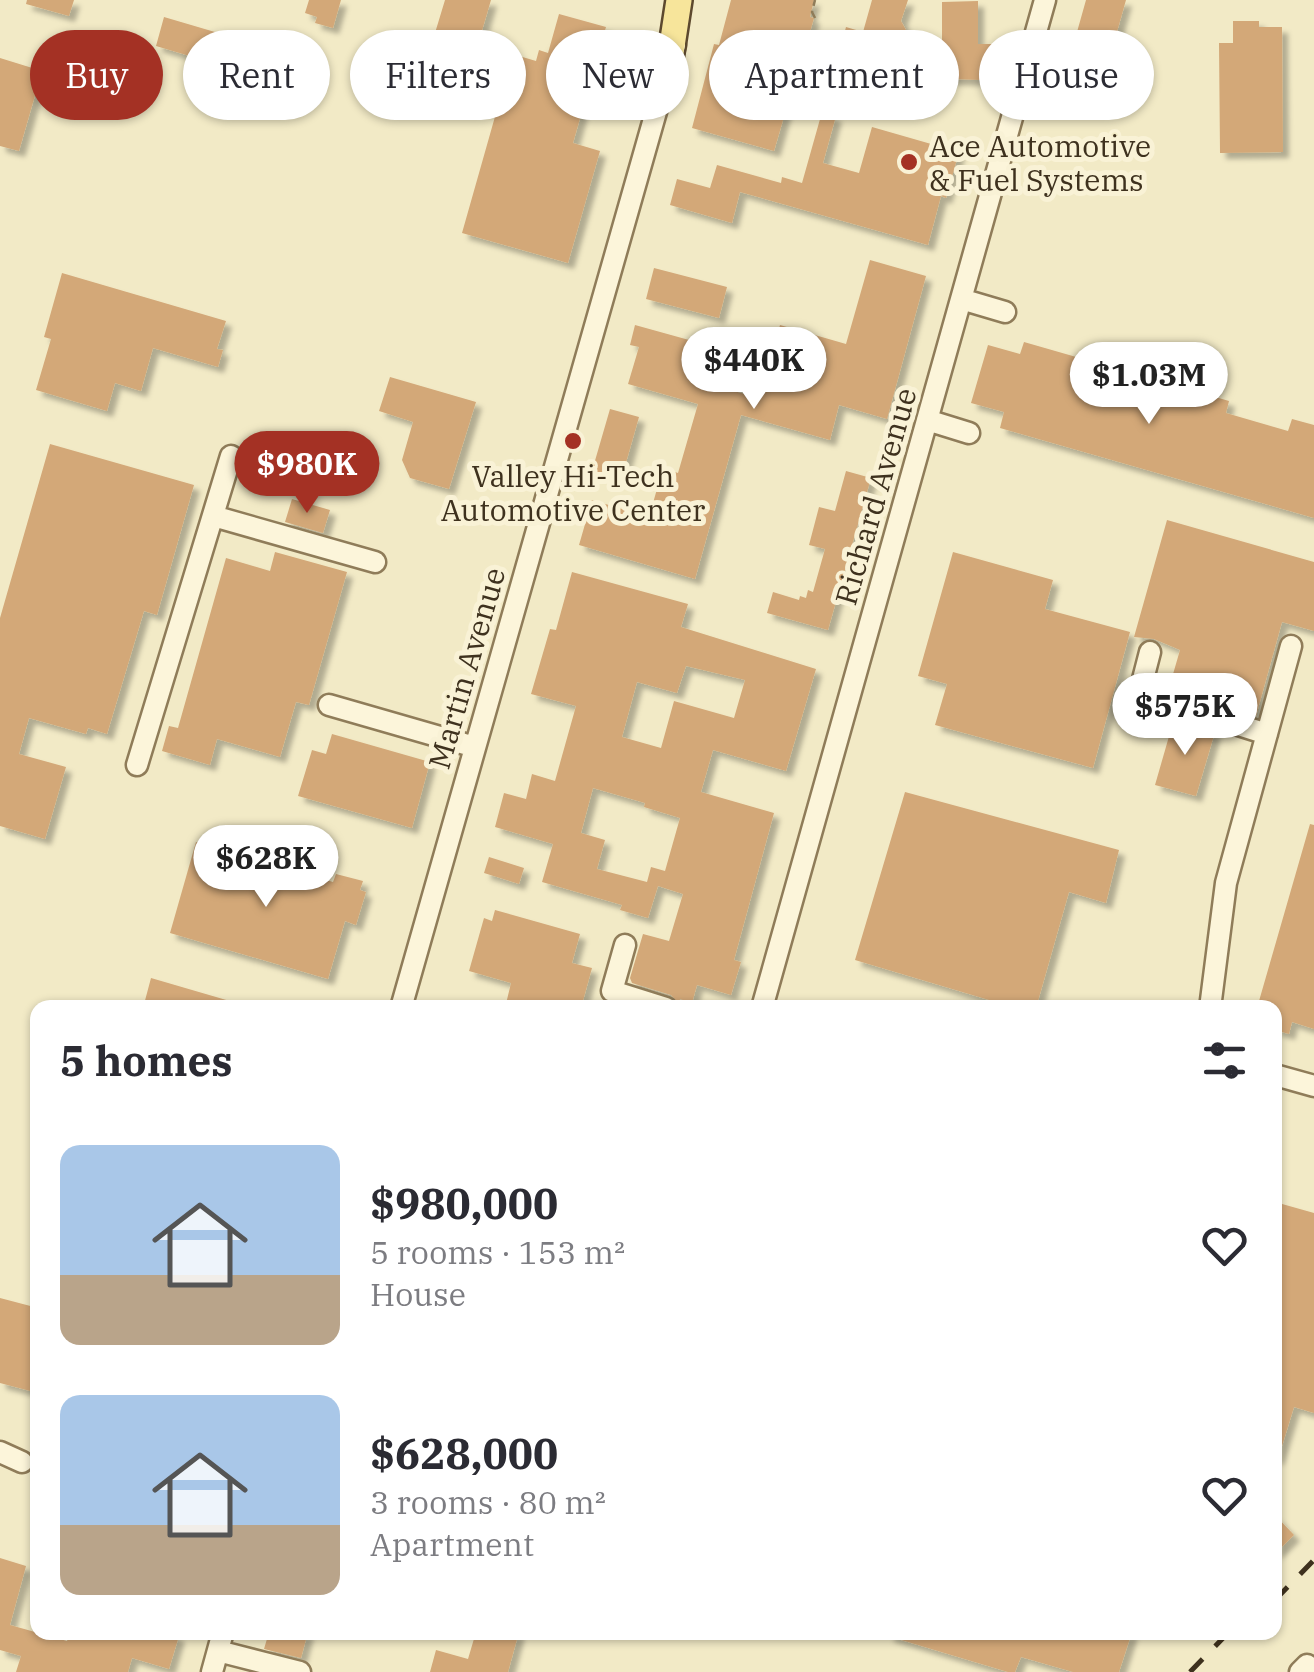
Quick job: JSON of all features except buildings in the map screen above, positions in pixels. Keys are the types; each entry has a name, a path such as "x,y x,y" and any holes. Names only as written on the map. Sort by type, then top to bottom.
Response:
{"main road":[{"path":"674,30 678,0"}],"street":[{"name":"Martin Avenue","path":"680,30 690,0"},
{"name":"Richard Avenue","path":"764,1000 1045,0"},
{"name":"Martin Avenue","path":"403,1000 653,120"},
{"path":"961,299 1005,312"},
{"path":"927,420 970,433"},
{"path":"137,765 231,456"},
{"path":"213,516 375,562"},
{"path":"1211,1000 1226,883 1291,646"},
{"path":"1150,652 1141,687 1144,695 1267,734"},
{"path":"328,705 475,746"},
{"path":"625,944 612,991 641,1000"},
{"path":"1282,1077 1314,1086"},
{"path":"0,1452 22,1462"},
{"path":"212,1672 221,1642 300,1672"}],"path":[{"path":"815,0 815,18"}],"railway":[{"path":"1282,1593 1314,1560"},
{"path":"1190,1672 1221,1640"}],"place":[{"name":"Ace Automotive & Fuel Systems","path":"909,162"},
{"name":"Valley Hi-Tech Automotive Center","path":"573,441"}]}
